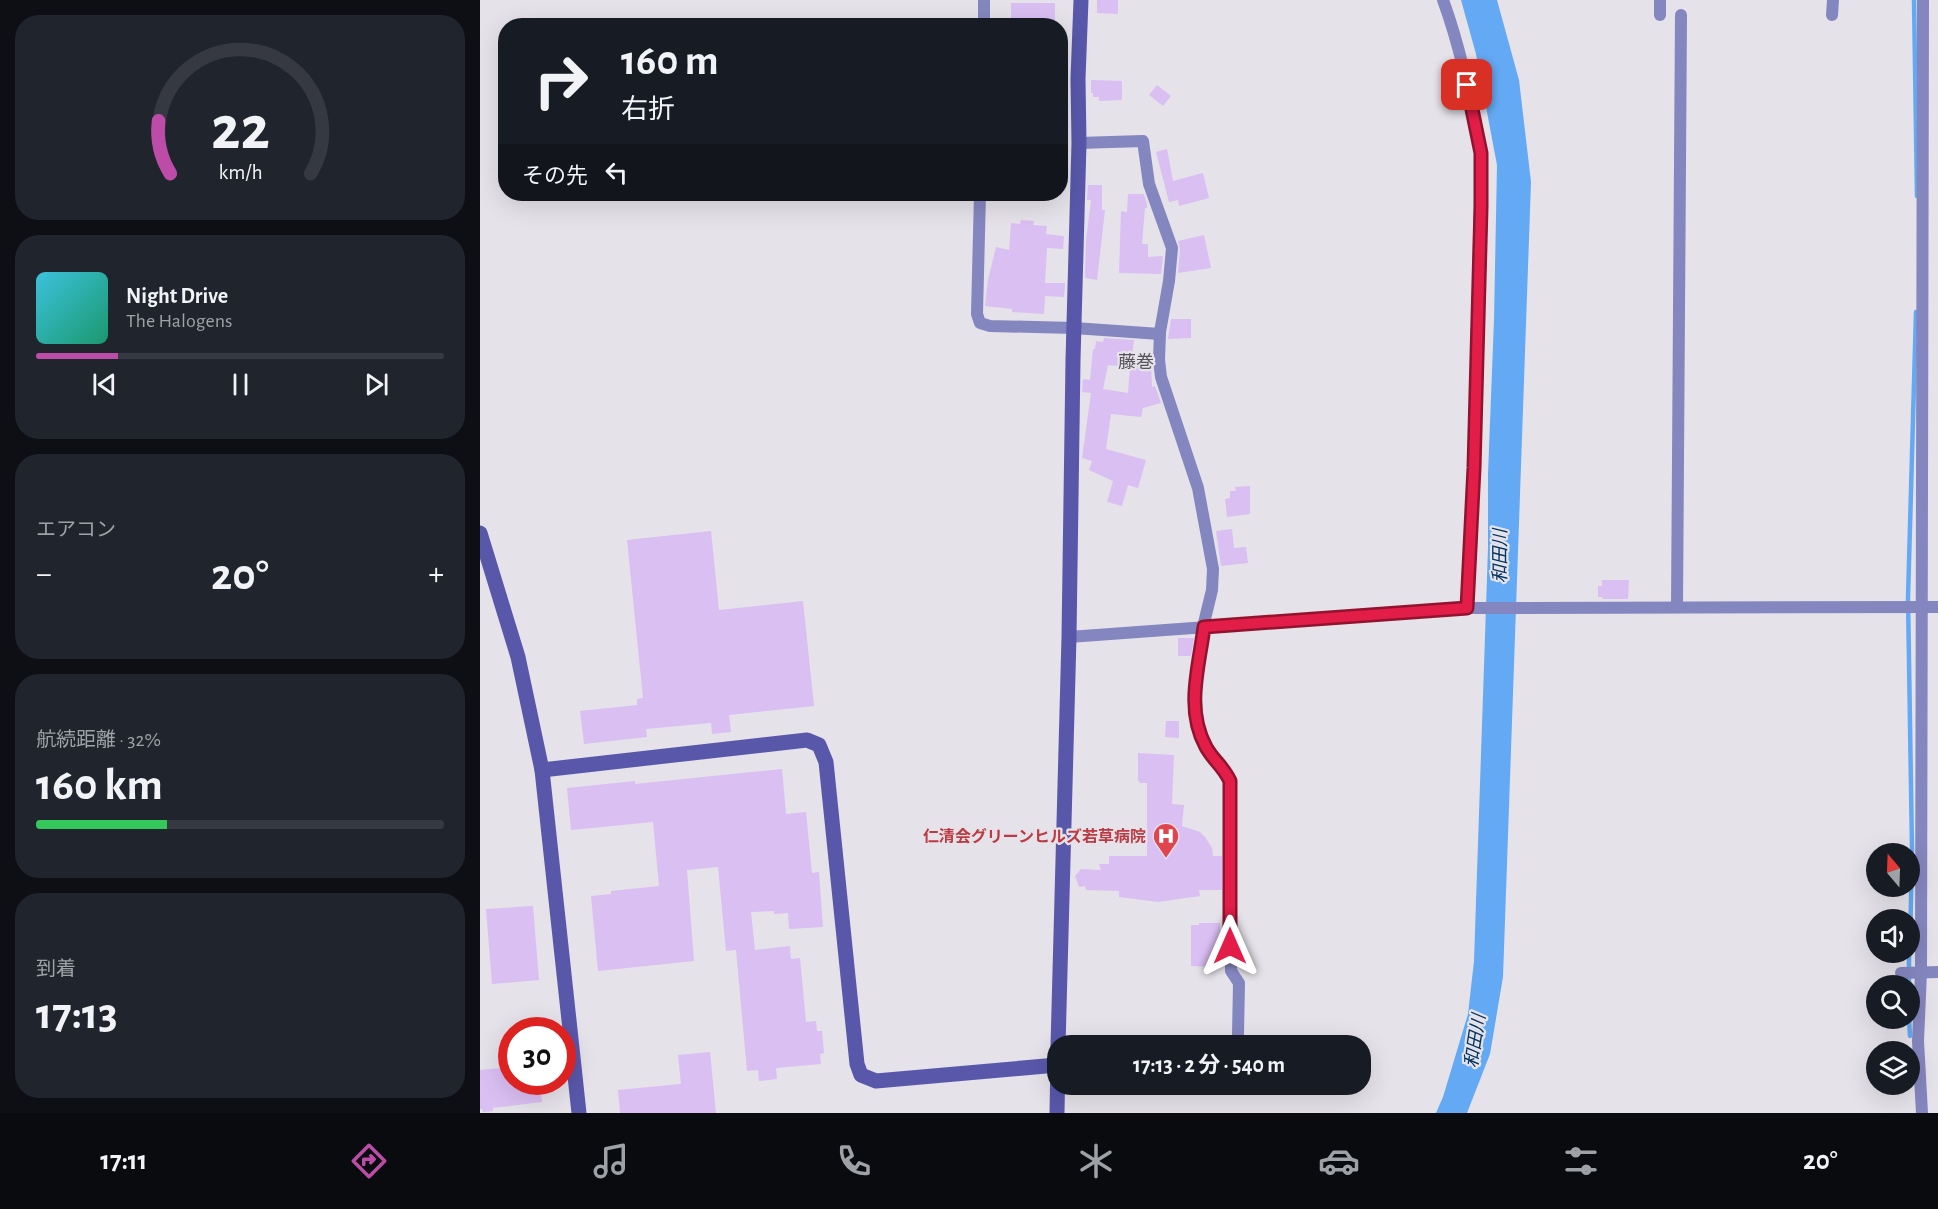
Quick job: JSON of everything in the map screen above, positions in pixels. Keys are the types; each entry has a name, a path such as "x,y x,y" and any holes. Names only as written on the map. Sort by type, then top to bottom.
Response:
{"street":[{"path":"984,0 984,18"},
{"path":"1058,1035 1069,637 1081,0"},
{"path":"1443,0 1473,105 1481,153 1469,608"},
{"path":"1660,0 1660,15"},
{"path":"1832,15 1833,0"},
{"path":"1922,1113 1918,1041 1921,972 1923,0"},
{"path":"1677,607 1681,15"},
{"path":"1079,143 1143,141 1149,184 1172,248 1160,334 1161,377 1198,488 1213,569 1212,590 1203,627 1193,705 1197,727 1206,747 1224,769 1230,781 1231,971 1239,983 1238,1034"},
{"path":"980,201 977,314 980,323 990,326 1074,328 1160,334"},
{"path":"480,533 518,657 542,770 579,1113"},
{"path":"1069,637 1469,608 1938,607"},
{"path":"542,770 807,740 819,745 826,762 857,1064 861,1076 876,1081 1047,1066"},
{"path":"1900,973 1938,972"},
{"path":"1057,1095 1057,1113"}],"water":[{"name":"和田川","path":"1461,0 1497,0 1519,80 1531,182 1503,977 1490,1054 1467,1113 1436,1113 1468,1014 1474,961 1494,320 1497,165 1476,54"}],"building":[{"path":"1097,0 1118,0 1118,14 1097,13"},
{"path":"1011,3 1055,3 1055,18 1011,18"},
{"path":"1091,80 1122,81 1122,100 1099,101 1099,97 1093,97 1091,93"},
{"path":"1157,85 1171,96 1163,106 1149,95"},
{"path":"1167,149 1173,181 1203,173 1209,198 1179,206 1178,200 1169,202 1156,152"},
{"path":"1088,185 1102,185 1102,210 1105,210 1097,280 1085,278 1086,240 1091,200 1087,200"},
{"path":"1128,194 1144,194 1147,208 1145,208 1142,244 1148,244 1148,257 1163,256 1161,274 1119,273 1121,211 1127,212"},
{"path":"1021,220 1034,221 1033,225 1047,226 1046,234 1064,236 1063,249 1047,248 1045,283 1065,283 1064,297 1045,296 1044,314 1012,312 1012,309 985,306 988,280 996,247 1009,250 1011,223 1020,224"},
{"path":"1204,235 1211,268 1178,273 1180,249 1178,241"},
{"path":"1171,319 1191,319 1191,338 1168,339"},
{"path":"1104,338 1134,340 1131,363 1151,364 1152,387 1155,386 1161,403 1143,408 1141,417 1111,414 1106,449 1146,460 1138,488 1128,485 1122,506 1107,502 1113,481 1089,470 1092,461 1082,458 1091,393 1082,392 1083,379 1090,380 1096,341 1103,342","holes":["1108,365 1130,367 1128,393 1103,389"]},
{"path":"1250,486 1250,514 1227,517 1225,499 1230,498 1230,491 1236,491 1235,487"},
{"path":"1232,529 1234,548 1246,547 1248,563 1221,566 1216,531"},
{"path":"711,531 719,610 803,601 814,706 729,715 731,732 712,734 711,723 646,729 647,737 584,744 580,711 637,705 637,699 643,698 627,540"},
{"path":"1602,580 1629,580 1628,599 1598,597 1598,586 1602,586"},
{"path":"1178,638 1194,638 1191,656 1178,656"},
{"path":"1166,721 1179,721 1179,738 1165,737"},
{"path":"1138,753 1174,755 1172,804 1184,805 1182,826 1200,832 1212,848 1213,856 1222,856 1222,890 1199,890 1200,896 1158,902 1119,897 1119,891 1086,890 1085,886 1079,887 1075,876 1081,869 1101,870 1099,864 1109,864 1109,856 1147,856 1147,783 1140,783 1138,780"},
{"path":"782,769 786,814 806,812 812,873 819,872 823,927 789,929 788,913 751,912 755,950 790,946 791,959 800,958 806,1022 816,1021 817,1031 822,1031 824,1053 820,1054 821,1064 776,1068 777,1079 759,1081 758,1070 747,1071 736,950 726,951 718,867 687,870 694,961 598,971 591,896 611,894 611,891 659,886 653,822 571,830 567,788 635,781 635,784"},
{"path":"533,906 539,980 492,984 486,909"},
{"path":"1199,923 1220,923 1220,959 1216,959 1216,967 1191,966 1191,925 1199,925"},
{"path":"710,1052 716,1113 620,1113 618,1090 681,1084 678,1055"},
{"path":"498,1068 498,1095 541,1095 542,1102 493,1108 493,1111 483,1112 480,1109 480,1070"}],"waterway":[{"path":"1914,0 1917,196"},
{"path":"1911,909 1908,598 1916,312"},
{"path":"1909,963 1909,975"},
{"path":"1910,1029 1910,1036"}],"place":[{"name":"仁清会グリーンヒルズ若草病院","path":"1166,859"}],"district":[{"name":"藤巻","path":"1136,362"}],"route":[{"path":"1230,946 1230,781 1224,769 1206,747 1197,727 1193,705 1204,627 1467,608 1474,468 1481,207 1481,153 1473,105 1467,85"}]}
